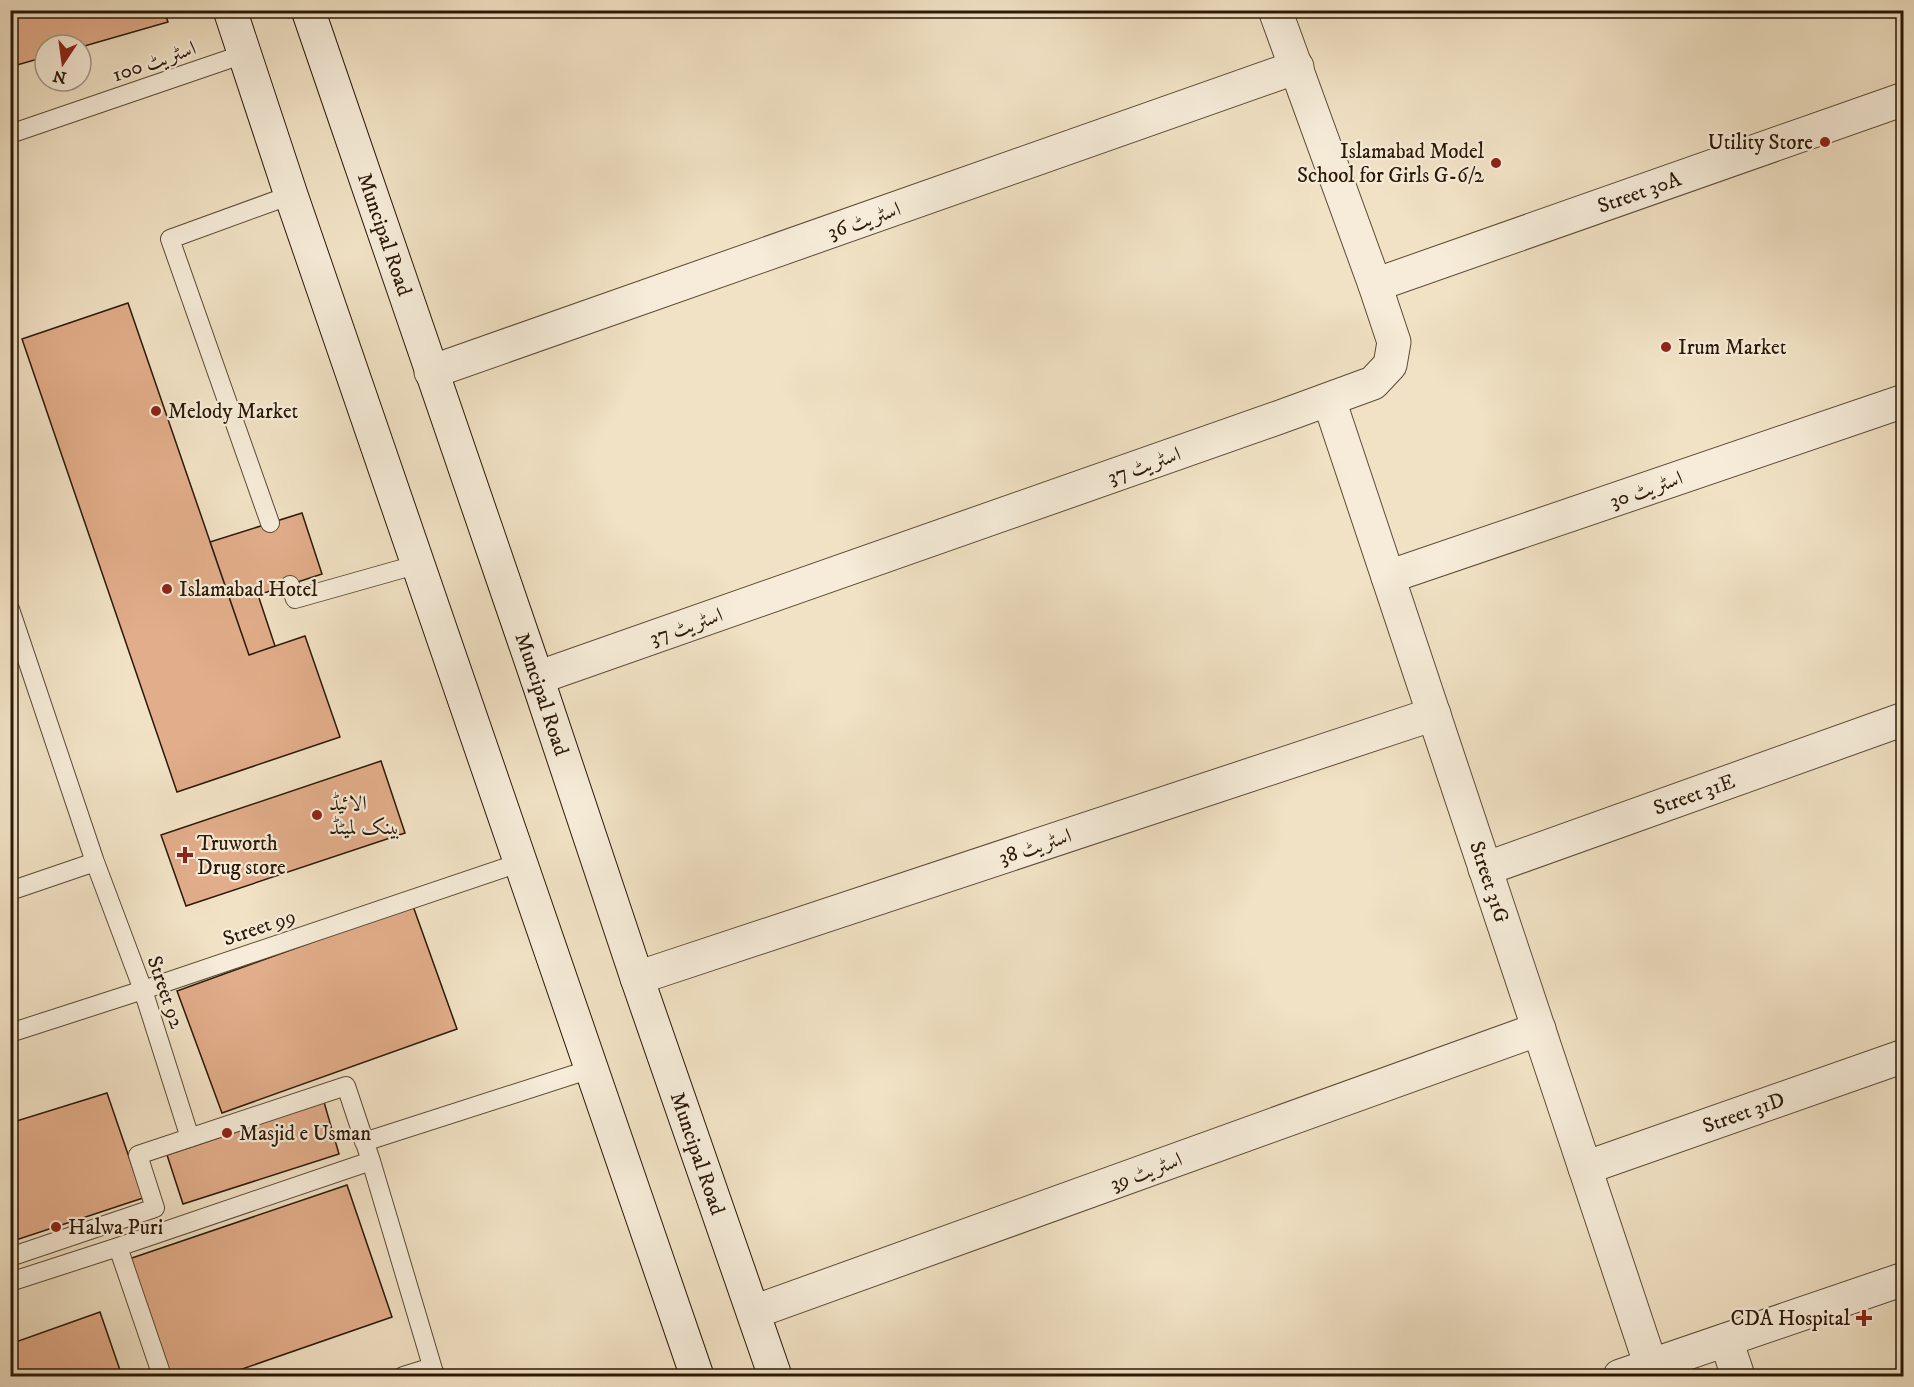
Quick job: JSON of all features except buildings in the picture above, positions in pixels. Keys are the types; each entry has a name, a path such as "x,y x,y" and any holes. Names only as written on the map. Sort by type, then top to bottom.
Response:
{"street":[{"path":"230,10 291,195 697,1377"},
{"name":"اسٹریٹ 37","path":"537,678 1373,383 1390,365 1394,342 1275,10"},
{"name":"Muncipal Road","path":"308,11 537,678 636,978 775,1377"},
{"name":"اسٹریٹ 36","path":"431,372 1297,67"},
{"name":"Street 30A","path":"1375,285 1904,99"},
{"name":"Street 31G","path":"1329,400 1651,1366"},
{"name":"اسٹریٹ 30","path":"1388,577 1904,401"},
{"name":"اسٹریٹ 38","path":"636,978 1434,714"},
{"name":"Street 31E","path":"1485,869 1904,718"},
{"name":"اسٹریٹ 39","path":"754,1312 1539,1029"},
{"name":"Street 31D","path":"1585,1167 1904,1056"},
{"path":"1620,1377 1904,1278"},
{"path":"1725,1340 1738,1377"}],"lane":[{"name":"اسٹریٹ 100","path":"10,134 244,54"},
{"path":"270,523 170,239 291,195"},
{"path":"290,585 295,599 419,564"},
{"name":"Street 92","path":"10,609 95,862 143,990 190,1138"},
{"path":"10,891 95,862"},
{"name":"Street 99","path":"10,1033 522,862"},
{"path":"364,1142 591,1069"},
{"path":"10,1257 155,1208 138,1155 346,1086 371,1161 433,1372 403,1377"},
{"path":"10,1282 371,1161"},
{"path":"118,1247 162,1377"}],"place":[{"name":"Utility Store","path":"1825,142"},
{"name":"Islamabad Model School for Girls G-6/2","path":"1496,163"},
{"name":"Irum Market","path":"1666,347"},
{"name":"Melody Market","path":"156,411"},
{"name":"Islamabad Hotel","path":"167,589"},
{"name":"الائیڈ بینک لمیٹڈ","path":"317,815"},
{"name":"Truworth Drug store","path":"185,855"},
{"name":"Masjid e Usman","path":"227,1133"},
{"name":"Halwa Puri","path":"56,1227"},
{"name":"CDA Hospital","path":"1864,1318"}]}
